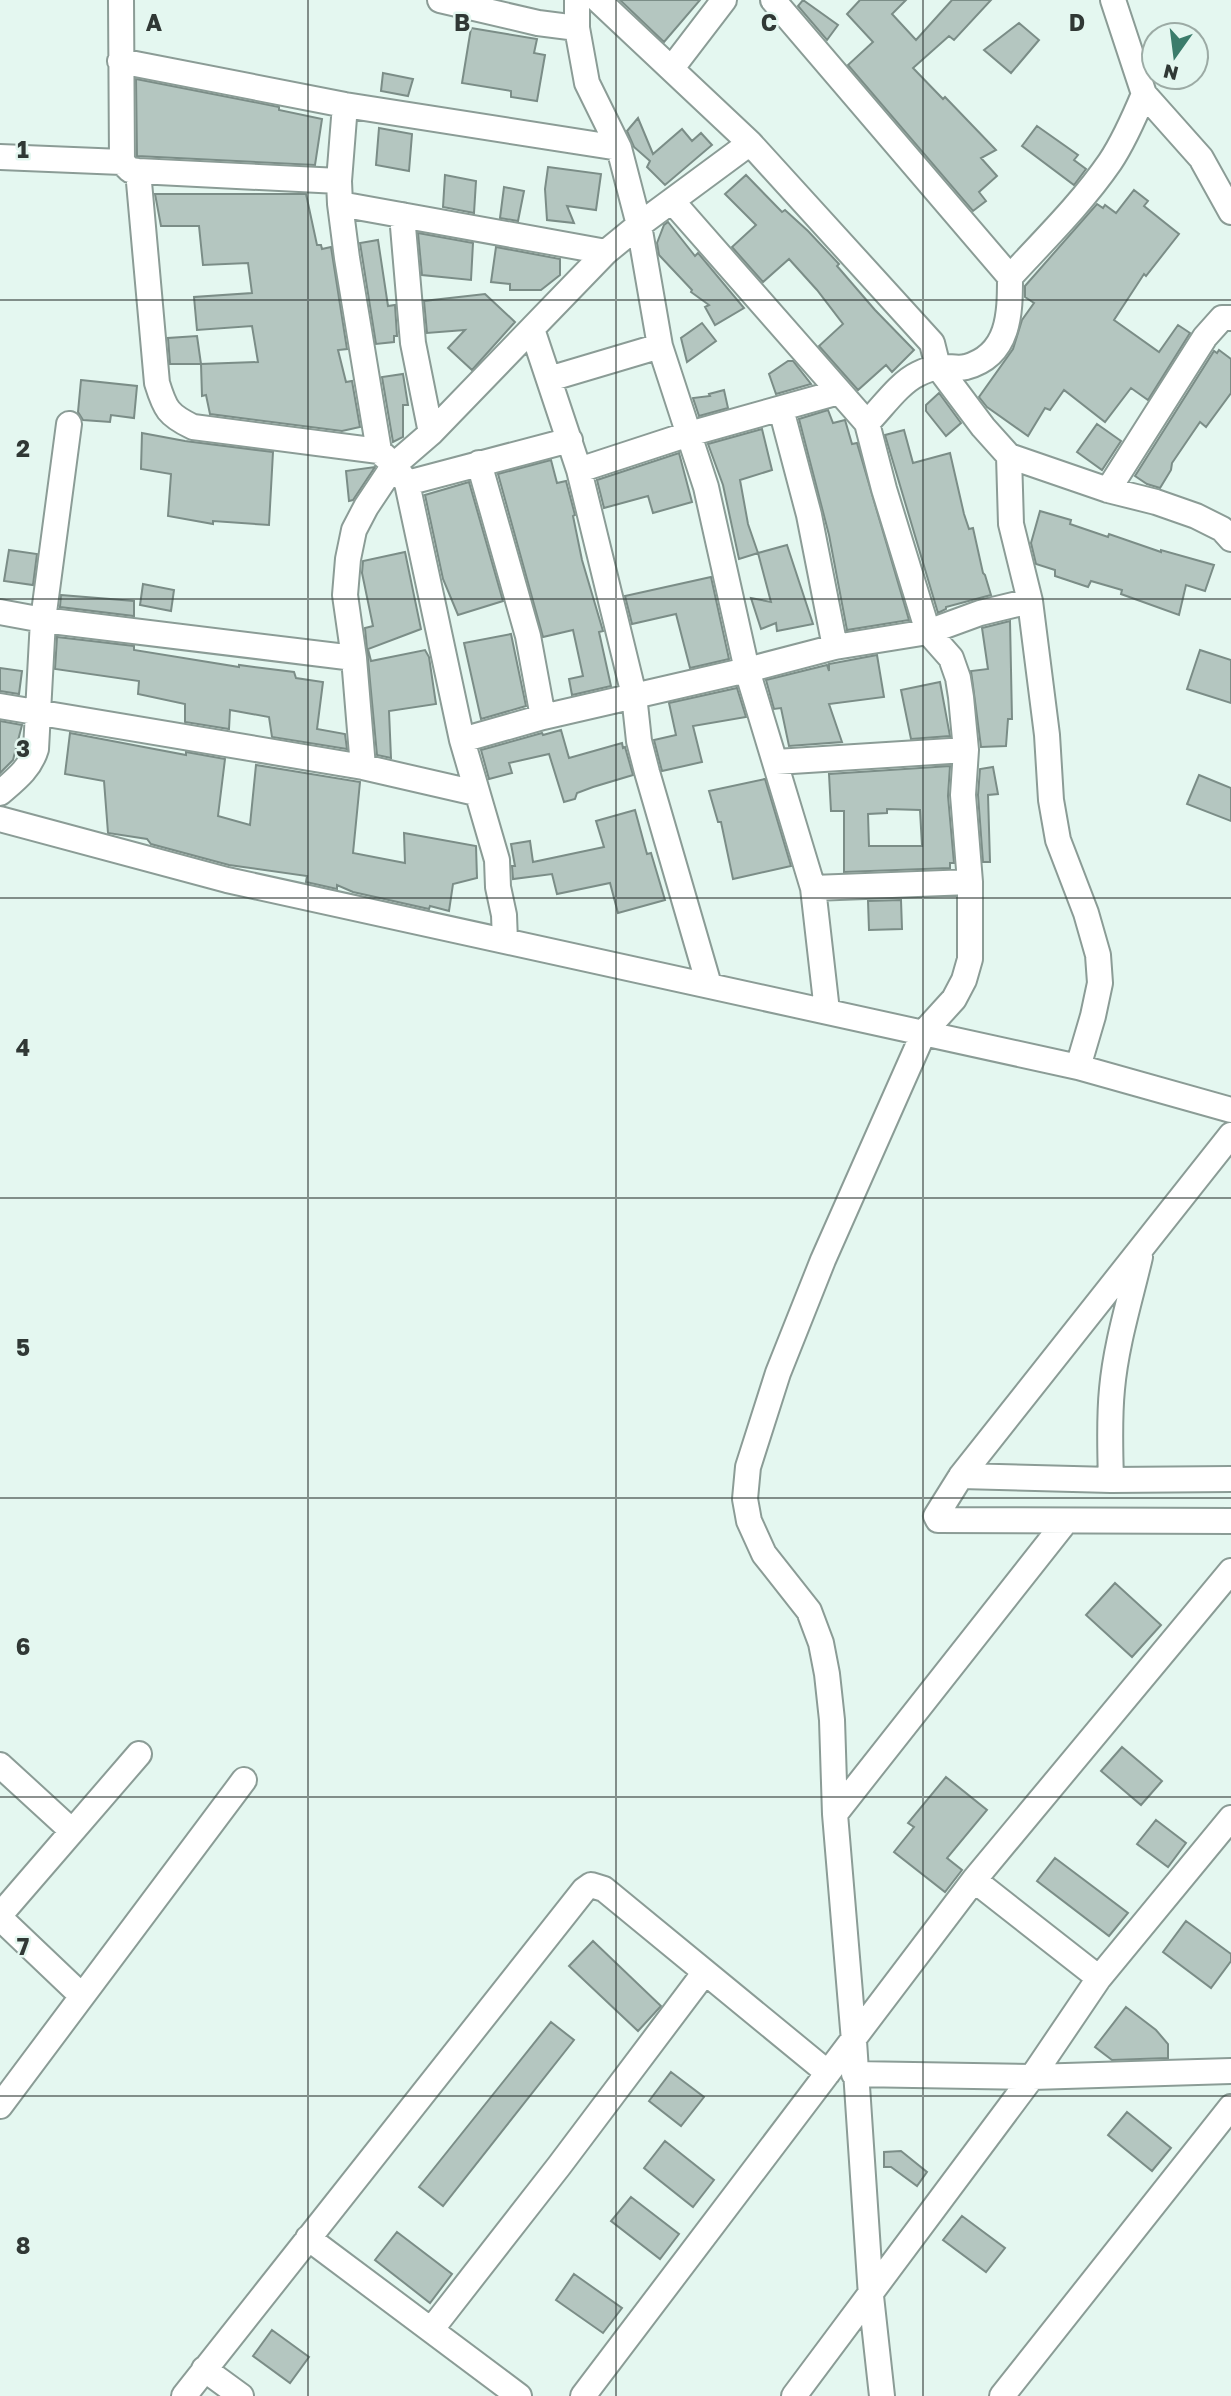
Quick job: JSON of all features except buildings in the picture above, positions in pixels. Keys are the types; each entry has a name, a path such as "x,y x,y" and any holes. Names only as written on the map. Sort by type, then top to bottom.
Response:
{"street":[{"path":"121,0 120,61 130,166 157,383 167,411 193,427 393,467 478,463 570,440"},
{"path":"440,0 538,23 577,28"},
{"path":"577,0 577,28 587,83 620,148 639,225 660,346 706,487 747,670 813,888 827,1010"},
{"path":"598,0 750,143 932,343 938,367 983,427 1009,456 1108,490 1196,516 1222,529 1231,539"},
{"path":"672,68 724,0"},
{"path":"773,0 1010,277 1010,315 1002,337 991,353 964,368 938,367 915,375 867,423"},
{"path":"1113,0 1144,94 1201,158 1231,212"},
{"path":"120,61 345,105 620,148"},
{"path":"1010,277 1082,200 1110,162 1128,132 1144,94"},
{"path":"345,105 340,192 346,258 393,467 476,793 497,860 505,941"},
{"path":"363,767 354,658 345,595 354,530 366,507 393,467 431,433 606,253 639,225 750,143"},
{"path":"0,157 130,166 340,192 402,215 606,253"},
{"path":"672,201 867,423 884,489 928,632 951,658 958,678 966,750 963,795 970,882 970,959 964,980 954,999 924,1032 823,1260 778,1373 748,1467 745,1499 750,1521 764,1554 808,1611 821,1643 832,1720 835,1814 854,2041 854,2074 871,2295 882,2396"},
{"path":"402,215 413,343 431,433"},
{"path":"1108,490 1205,337 1222,318 1231,318"},
{"path":"532,329 579,470 634,695 639,741 709,985"},
{"path":"549,379 660,346"},
{"path":"579,470 689,434 839,392"},
{"path":"781,409 809,515 835,647"},
{"path":"0,793 32,761 36,749 43,620 69,424"},
{"path":"1009,456 1011,524 1030,601 1047,735 1051,800 1058,840 1086,913 1098,955 1100,983 1078,1067"},
{"path":"478,463 528,636 543,717"},
{"path":"462,740 543,717 835,647 928,632 980,613 1030,601"},
{"path":"0,612 43,620 354,658"},
{"path":"0,706 363,767 476,793"},
{"path":"776,762 966,750"},
{"path":"0,819 227,880 1078,1067 1231,1110"},
{"path":"813,888 970,882"},
{"path":"1231,1135 961,1476 937,1514 938,1520 1231,1521"},
{"path":"1111,1480 1112,1386 1142,1249"},
{"path":"961,1476 1111,1480 1231,1479"},
{"path":"835,1814 1066,1521"},
{"path":"583,2396 974,1880 1231,1570"},
{"path":"82,1996 0,1916 139,1754"},
{"path":"0,1765 72,1831"},
{"path":"0,2106 244,1780"},
{"path":"794,2396 1032,2077 1099,1978 1231,1818"},
{"path":"974,1880 1099,1978"},
{"path":"184,2396 584,1890 591,1885 604,1889 828,2074"},
{"path":"431,2330 705,1972"},
{"path":"854,2074 1032,2077 1231,2071"},
{"path":"1002,2396 1231,2107"},
{"path":"308,2238 519,2396"},
{"path":"204,2369 241,2396"}]}
